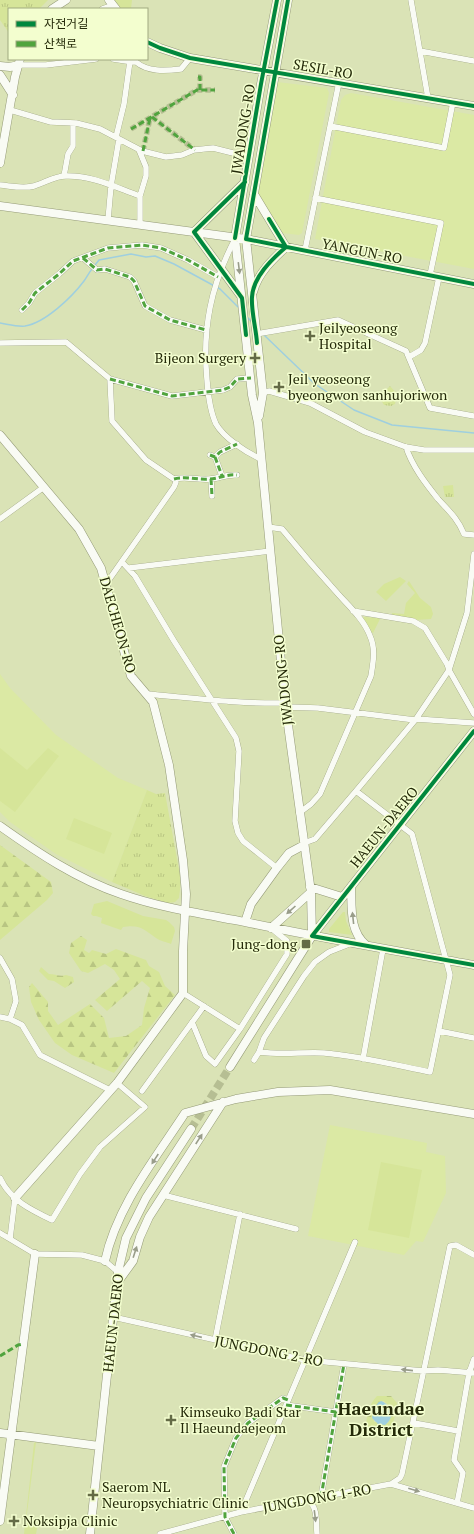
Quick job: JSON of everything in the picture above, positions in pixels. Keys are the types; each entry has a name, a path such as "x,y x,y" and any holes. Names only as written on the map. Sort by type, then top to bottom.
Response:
{"main road":[{"path":"54,8 66,0"},
{"name":"JWADONG-RO","path":"277,0 235,238 252,395 258,423 286,705 310,890 312,936"},
{"name":"JWADONG-RO","path":"258,423 262,393 246,239 288,0"},
{"name":"SESIL-RO","path":"148,42 190,58 474,106"},
{"path":"0,66 10,67 19,62"},
{"path":"0,163 19,62"},
{"path":"0,75 13,95"},
{"path":"242,298 194,232 245,182"},
{"path":"252,296 256,280 275,257 286,247 254,194"},
{"name":"YANGUN-RO","path":"0,206 246,239 474,284"},
{"name":"DAECHEON-RO","path":"0,435 44,486 86,539 101,568 131,676 153,702 169,764 183,860 186,894 182,951 183,993"},
{"name":"HAEUN-DAERO","path":"230,1067 312,936 473,735"},
{"path":"0,826 40,854 73,873 121,894 184,911 474,965"},
{"path":"245,922 251,904 277,868 289,853 304,844"},
{"path":"351,887 354,929 359,940 366,946"},
{"path":"271,928 310,890 342,897"},
{"path":"15,1198 117,1083 183,993"},
{"path":"105,1261 114,1230 132,1193 185,1113 223,1102 278,1092 330,1090 474,1114"},
{"path":"116,1285 132,1261 149,1217 223,1102"},
{"name":"HAEUN-DAERO","path":"90,1534 116,1285 126,1238 146,1198 191,1129"},
{"path":"0,1521 35,1254"},
{"path":"0,1433 99,1446"}],"street":[{"path":"411,0 428,98"},
{"path":"420,52 474,61"},
{"path":"108,220 117,138 124,104 130,60 143,68 181,70 190,58"},
{"path":"19,62 79,60"},
{"path":"305,250 338,82"},
{"path":"330,126 444,148 453,102"},
{"path":"10,110 51,122 73,123 100,129 139,150 166,157 182,155 194,150 213,148 249,157"},
{"path":"64,176 68,154 73,146 73,123"},
{"path":"139,150 146,167 144,186 140,196 140,225"},
{"path":"0,185 20,187 33,186 64,176 90,179 140,196"},
{"path":"315,198 441,223 426,343 421,350 409,357"},
{"path":"235,238 220,268 212,296 206,330 204,355 208,392 217,424 223,432 247,452 261,459"},
{"path":"22,310 36,293 72,261 108,248 142,245 161,248 188,260 218,277"},
{"path":"83,258 97,270 105,270 122,274 134,281 144,306 170,320 206,330"},
{"path":"256,334 338,320 406,351 430,408 474,416"},
{"path":"0,343 66,342 110,379 172,396 223,390 230,387 237,379 250,378"},
{"path":"106,584 176,482 174,479 146,460 112,421 110,379"},
{"path":"262,393 269,391 310,403 365,432 406,447 424,450 474,450"},
{"path":"222,476 213,456 237,444"},
{"path":"406,447 419,472 438,499 460,523 464,534 474,535"},
{"path":"174,479 182,477 211,479 227,475 237,475"},
{"path":"211,479 212,496"},
{"path":"0,519 44,486"},
{"path":"268,527 282,529 363,623 371,636 373,648 374,662 371,676 320,794 299,813"},
{"path":"129,568 270,550"},
{"path":"304,844 315,839 416,719 449,670 467,613 474,554"},
{"path":"122,562 136,576 179,648 236,738 239,751 235,821 238,833 243,841 277,868"},
{"path":"353,611 413,621 425,628 447,664 474,714"},
{"path":"147,694 286,705 416,719 474,723"},
{"path":"259,1052 270,1054 323,1053 430,1072 450,975 412,834 356,791"},
{"path":"192,1022 206,1056 215,1064 240,1029 287,954 286,941 271,928"},
{"path":"254,1060 268,1032 304,976 315,962 330,952 352,943"},
{"path":"363,1059 383,949"},
{"path":"0,958 12,979 16,1001 10,1019"},
{"path":"183,993 240,1029"},
{"path":"142,1091 204,1006"},
{"path":"0,1017 10,1019 22,1025 40,1055 110,1090"},
{"path":"439,1031 474,1038"},
{"path":"0,1178 15,1198 28,1209 52,1220 80,1174 100,1147 145,1107 117,1083"},
{"path":"163,1196 296,1229"},
{"path":"10,1239 15,1198"},
{"path":"215,1340 240,1214"},
{"path":"0,1233 35,1254 82,1255 105,1261 118,1272"},
{"path":"241,1512 355,1242"},
{"path":"391,1484 400,1478 402,1474 414,1423 423,1371 450,1246 456,1245 474,1255"},
{"name":"JUNGDONG 2-RO","path":"113,1317 305,1360 423,1371 438,1370 472,1373"},
{"path":"457,1503 463,1473 454,1460 458,1431 474,1359"},
{"path":"321,1497 344,1364"},
{"path":"234,1534 225,1517 224,1467 236,1438 248,1423 283,1398 287,1403 336,1412"},
{"path":"414,1423 458,1431"},
{"name":"JUNGDONG 1-RO","path":"160,1534 241,1512 391,1484 474,1508"},
{"path":"308,1500 314,1507 317,1534"}],"shaded area":[{"path":"277,82 327,88 329,93 302,233 299,235 282,233 256,193"},
{"path":"351,93 474,115 474,269 315,239 341,100 345,95"},
{"path":"0,674 10,688 56,735 118,778 147,790 112,882 56,854 10,822 0,812"},
{"path":"330,1125 427,1143 426,1152 445,1156 446,1193 423,1242 416,1241 404,1255 308,1236"}],"green space":[{"path":"0,0 48,0 40,8 8,8 8,32 0,20"},
{"path":"114,0 132,0 131,8 120,8"},
{"path":"390,386 397,394 395,404 391,406 384,405 378,395 383,393"},
{"path":"453,485 454,497 445,497 443,486"},
{"path":"400,577 406,581 386,601 376,592 384,584"},
{"path":"409,581 420,598 431,607 433,614 431,619 416,620 392,615 392,613 404,614 406,603 415,593 407,584"},
{"path":"363,618 380,619 373,633"},
{"path":"0,748 27,770 48,748 59,756 15,812 0,801"},
{"path":"147,790 156,794 165,793 180,875 179,898 175,902 168,903 145,896 112,882"},
{"path":"74,818 112,833 104,854 66,839"},
{"path":"0,845 51,882 53,893 47,900 0,940"},
{"path":"107,901 143,916 166,920 169,922 174,927 175,931 171,944 158,939 145,930 137,927 123,927 121,930 101,923 102,918 91,914 94,904"},
{"path":"343,912 345,912 346,921 352,935 329,932 329,929"},
{"path":"81,936 87,940 84,950 89,953 92,950 106,954 116,949 146,960 149,966 159,972 165,986 175,995 114,1073 72,1055 55,1043 39,1020 31,1002 29,987 32,983 48,1002 48,1011 58,1025 90,1004 104,1018 109,1038 126,1036 142,1025 144,1008 150,988 142,981 107,1011 95,1000 120,979 114,970 105,964 88,973 81,971 69,953 71,943"},
{"path":"41,967 49,974 73,977 74,982 65,988 54,981 48,980 39,971"},
{"path":"381,1162 422,1170 409,1238 368,1230"},
{"path":"377,1396 391,1396 397,1403 391,1431 376,1429 372,1431 366,1430 368,1412 371,1403","holes":["384,1401 391,1408 388,1423 374,1422 373,1410 379,1402"]},
{"path":"36,1442 26,1521 38,1523 36,1534 24,1534 34,1443"}],"water":[{"path":"381,1401 388,1405 391,1412 390,1419 385,1425 378,1424 372,1418 377,1404"}],"waterway":[{"path":"95,265 99,260 131,254 146,257 155,256 174,264 220,289 240,309"},
{"path":"0,323 25,326 41,320 58,308 73,294 93,268"},
{"path":"246,316 252,322"},
{"path":"264,335 315,384 354,410 392,425 474,433"}],"tunnel":[{"path":"198,77 200,77 200,90"},
{"path":"131,129 197,90 215,90"},
{"path":"152,117 195,150"},
{"path":"143,151 150,118"},
{"path":"191,1129 230,1067"}],"marked path":[{"path":"198,77 200,77 200,90"},
{"path":"131,129 197,90 215,90"},
{"path":"152,117 195,150"},
{"path":"143,151 150,118"},
{"path":"22,310 29,303 35,293 73,261 108,248 142,245 161,248 188,260 218,277"},
{"path":"83,258 97,270 105,269 130,277 134,281 145,306 170,320 206,330"},
{"path":"110,379 172,396 223,390 230,387 237,379 251,378"},
{"path":"210,455 215,457 220,452 237,444"},
{"path":"215,457 222,476"},
{"path":"174,479 213,479 229,475 237,475"},
{"path":"211,479 212,496"},
{"path":"0,1356 18,1345 23,1344"},
{"path":"321,1497 344,1364"},
{"path":"234,1534 225,1517 224,1467 236,1438 248,1423 283,1398 288,1400"},
{"path":"286,1405 336,1412"}],"cycle path":[{"path":"235,238 277,0"},
{"path":"288,0 246,239 474,284"},
{"path":"148,42 190,58 474,106"},
{"path":"245,182 194,232 242,298 246,335"},
{"path":"257,343 252,308 253,290 264,269 286,247 269,219"},
{"path":"474,731 312,936 474,965"}],"place":[{"name":"Jeilyeoseong Hospital","path":"310,336"},
{"name":"Bijeon Surgery","path":"255,358"},
{"name":"Jeil yeoseong byeongwon sanhujoriwon","path":"279,387"},
{"name":"Jung-dong","path":"306,944"},
{"name":"Kimseuko Badi Star Il Haeundaejeom","path":"171,1420"},
{"name":"Saerom NL Neuropsychiatric Clinic","path":"93,1495"},
{"name":"Noksipja Clinic","path":"14,1521"}],"district":[{"name":"Haeundae District","path":"381,1419"}]}
